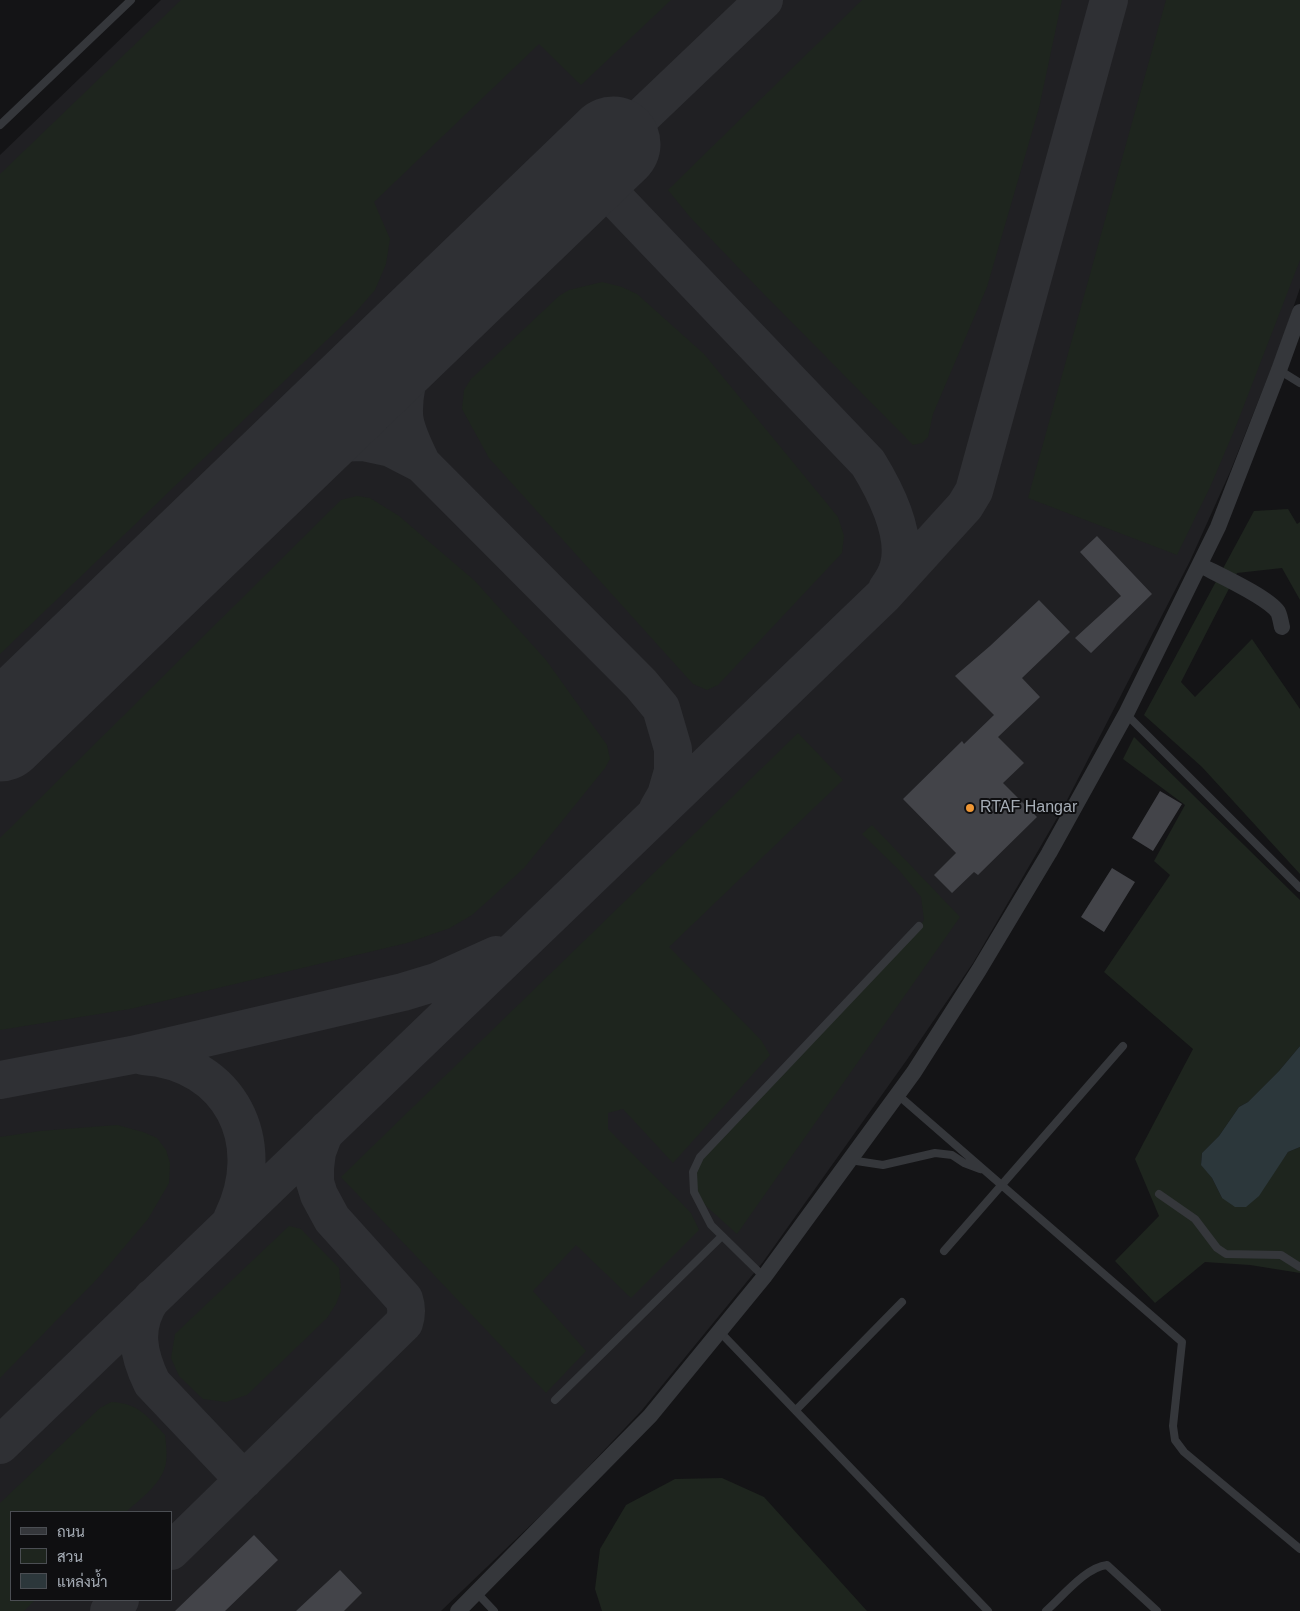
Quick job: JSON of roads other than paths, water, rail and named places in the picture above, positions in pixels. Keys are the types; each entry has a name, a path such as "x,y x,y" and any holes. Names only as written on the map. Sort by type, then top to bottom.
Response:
{"street":[{"path":"458,1611 643,1424 764,1277 898,1096 979,970 1049,853 1126,714 1218,527 1279,370 1290,349 1300,312"},
{"path":"1200,565 1255,594 1270,605 1278,613 1282,627"}],"lane":[{"path":"0,125 131,0"},
{"path":"1279,370 1300,384"},
{"path":"1126,714 1300,888"},
{"path":"764,1277 711,1225 694,1192 692,1172 700,1158 919,926"},
{"path":"944,1251 1123,1046"},
{"path":"898,1096 1182,1342 1173,1426 1175,1440 1184,1452 1300,1549"},
{"path":"850,1160 883,1165 935,1153 952,1155 964,1163 985,1170"},
{"path":"1159,1194 1195,1219 1217,1248 1226,1254 1281,1255 1300,1267"},
{"path":"555,1400 722,1236"},
{"path":"796,1410 902,1302"},
{"path":"720,1332 988,1611"},
{"path":"1046,1611 1088,1573 1098,1566 1107,1565 1157,1611"},
{"path":"477,1593 494,1611"}],"water":[{"path":"1300,1046 1300,1147 1288,1152 1259,1196 1246,1207 1235,1207 1222,1198 1212,1178 1201,1165 1202,1153 1219,1136 1239,1107 1248,1102 1279,1071"}],"place":[{"name":"RTAF Hangar","path":"970,808"}]}
